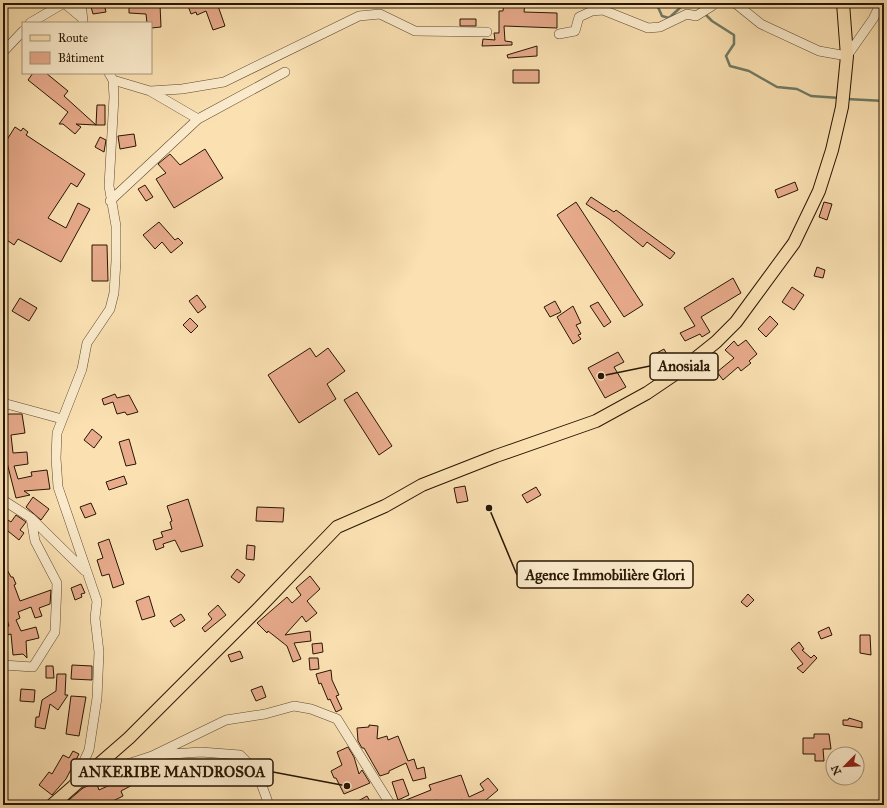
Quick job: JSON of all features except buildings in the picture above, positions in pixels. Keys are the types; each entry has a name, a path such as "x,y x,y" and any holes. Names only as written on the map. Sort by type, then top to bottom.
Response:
{"main road":[{"path":"52,805 129,738 258,609 337,527 385,506 422,485 496,456 596,421 647,393 716,342 736,322 794,244 819,191 832,150 842,107 847,56 843,3"}],"street":[{"path":"32,22 64,3 83,20"},
{"path":"81,3 83,20"},
{"path":"735,3 761,24 819,51 847,56 873,19 881,3"},
{"path":"560,34 575,31 579,17 592,11 603,10 648,28 660,27 687,14 696,16 712,5"},
{"path":"150,91 182,89 224,82 359,16 380,14 415,31 487,32"},
{"path":"3,52 22,32"},
{"path":"110,201 198,119 285,72"},
{"path":"71,788 89,750 97,698 99,652 95,618 97,601 58,487 57,433 82,369 88,343 110,309 114,293 116,226 110,201 109,186 114,97 111,77 150,91 198,119"},
{"path":"3,403 62,419"},
{"path":"3,500 31,518 87,573"},
{"path":"3,665 33,666 55,632 57,583 35,541 31,518"},
{"path":"71,788 100,773 152,756 226,720 265,714 294,706 311,709 337,719 389,802"},
{"path":"152,756 201,752 240,755 257,772 269,805"}],"waterway":[{"path":"658,3 662,16 669,18 683,5 695,3"},
{"path":"695,3 702,10"},
{"path":"705,14 712,21 734,35 734,44 726,56 730,66 749,71 777,87 797,89 811,96 840,98"},
{"path":"847,99 884,101"}],"place":[{"name":"Anosiala","path":"601,376"},
{"name":"Agence Immobilière Glori","path":"489,508"},
{"name":"ANKERIBE MANDROSOA","path":"347,786"}]}
